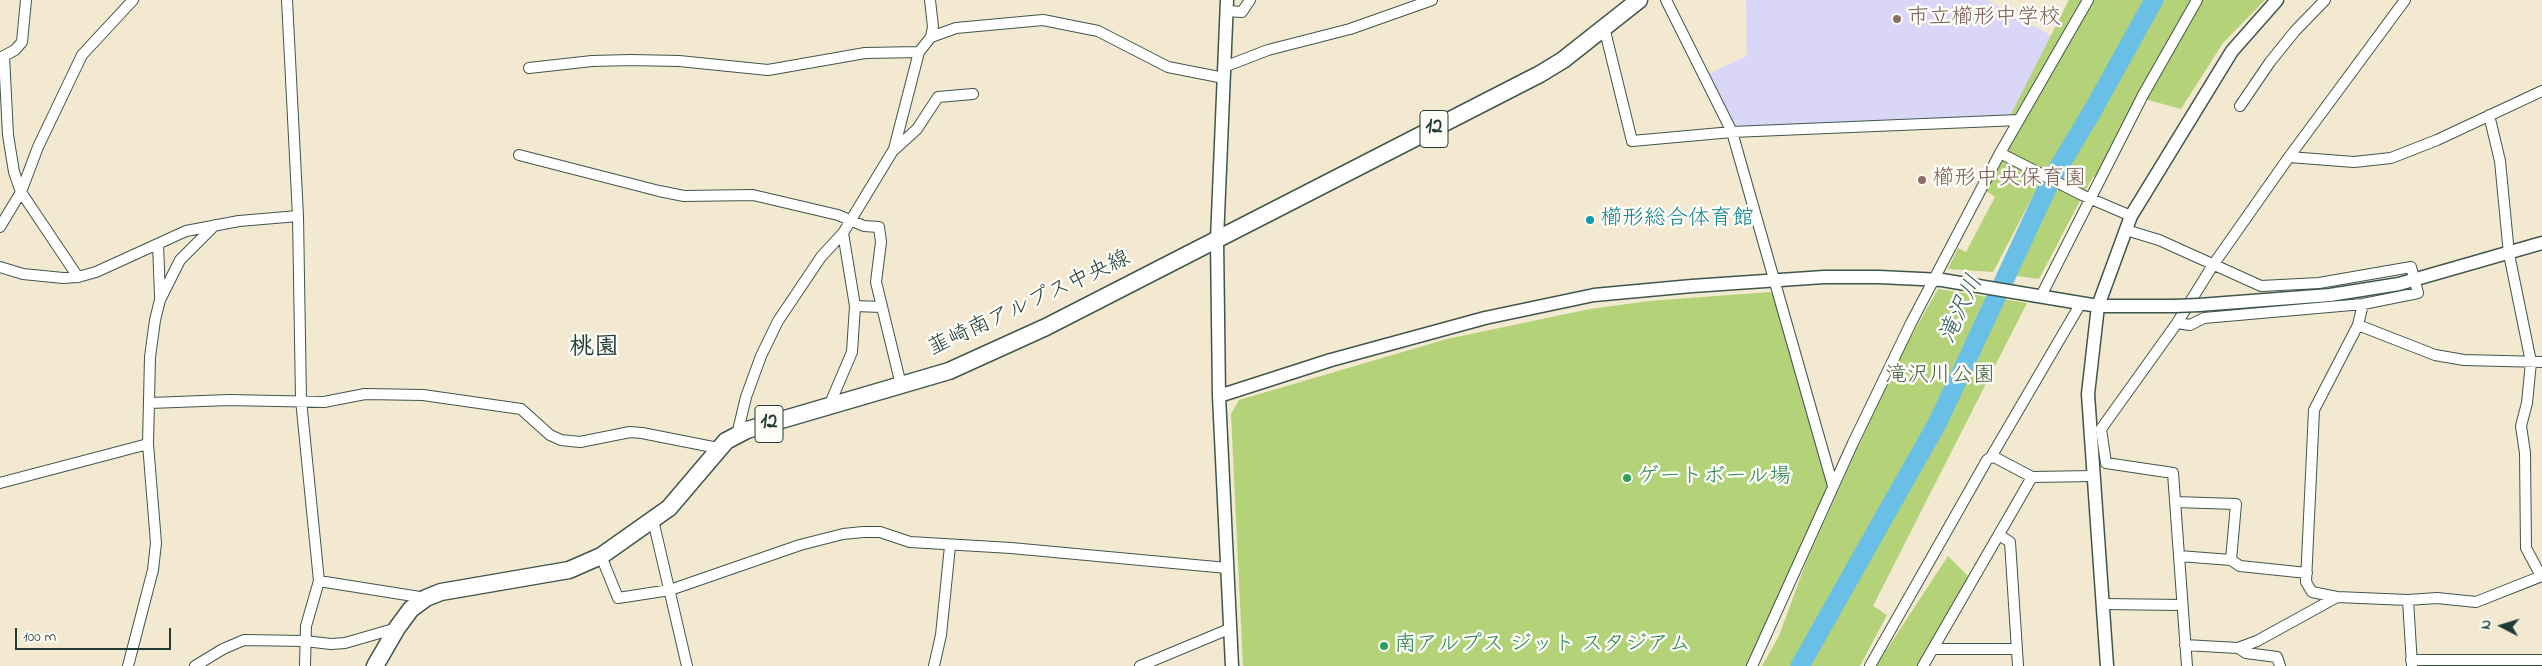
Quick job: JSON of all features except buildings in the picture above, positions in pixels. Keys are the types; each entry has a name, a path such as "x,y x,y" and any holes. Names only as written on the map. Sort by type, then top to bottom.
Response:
{"main road":[{"name":"韮崎南アルプス中央線","path":"375,666 397,628 411,609 426,598 442,592 569,570 601,556 652,520 678,498 718,448 738,435 949,371 1046,327 1540,74 1563,60 1639,0"}],"street":[{"path":"26,0 22,42 15,50 2,57 8,135 14,172 21,192 78,277"},
{"path":"0,227 21,192 38,147 82,55 134,0"},
{"path":"287,0 298,216 301,400 319,581 306,626 305,666"},
{"path":"738,435 750,388 778,321 821,257 843,233 894,149 920,52 930,37 933,26 930,0"},
{"path":"1232,666 1219,396 1217,240 1227,6 1242,12 1250,0"},
{"path":"930,37 956,28 1042,20 1098,30 1168,67 1224,72 1268,50 1350,29 1432,0"},
{"path":"1666,0 1732,132 1833,486"},
{"path":"1752,666 1893,358 1938,280 2000,153 2088,0"},
{"path":"2036,295 2086,196 2197,0"},
{"path":"2107,666 2088,394 2098,306 2131,216 2232,51 2277,0"},
{"path":"2240,106 2294,31 2326,0"},
{"path":"2187,666 2172,473 2106,463 2102,429 2177,323 2213,264 2405,0"},
{"path":"1604,27 1632,141 1732,132 2019,120"},
{"path":"529,68 592,61 631,60 679,61 768,70 865,53 920,52"},
{"path":"2289,157 2354,162 2391,158 2542,91"},
{"path":"894,149 916,129 938,97 973,94"},
{"path":"2363,304 2358,325 2314,410 2306,582 2312,592 2337,597 2408,600 2437,598 2476,602 2541,576 2526,548 2525,453 2521,426 2531,362 2508,254 2500,161 2489,115"},
{"path":"2000,153 2131,216"},
{"path":"519,155 659,191 684,196 753,195 830,213 864,226 879,227 881,242 876,282 901,385"},
{"path":"0,267 23,274 62,278 78,277 96,272 186,231 215,224 298,216"},
{"path":"160,300 180,260 215,224"},
{"path":"2126,230 2159,240 2261,286 2319,283 2411,267 2418,293 2363,304 2204,318 2190,325 2177,323"},
{"path":"829,406 852,352 854,306 843,233"},
{"path":"1219,396 1331,360 1485,318 1594,295 1832,277 1938,280 2098,306 2199,305 2330,295 2415,280 2542,243"},
{"path":"128,666 153,570 156,544 148,444 150,357 160,300 158,244"},
{"path":"1870,666 1987,460 1991,457 2081,303"},
{"path":"854,306 882,307"},
{"path":"2358,325 2435,355 2464,360 2542,362"},
{"path":"150,403 229,400 301,400 324,402 365,394 423,395 520,409 550,436 561,440 580,442 630,432 718,448"},
{"path":"0,483 148,444"},
{"path":"1991,457 2032,478 2094,476"},
{"path":"1923,666 2032,478"},
{"path":"2175,502 2236,504 2231,560"},
{"path":"652,520 670,590 686,666"},
{"path":"601,556 618,598 670,590 800,544 843,534 880,532 910,542 950,546 1011,548 1227,568"},
{"path":"1999,535 2010,542 2018,666"},
{"path":"934,666 940,635 950,546"},
{"path":"2179,556 2231,560 2240,566 2307,573"},
{"path":"319,581 426,598"},
{"path":"2185,645 2238,648 2257,641 2337,597"},
{"path":"2408,600 2411,663 2542,660"},
{"path":"2103,604 2182,605"},
{"path":"195,666 223,649 244,640 345,643 397,628"},
{"path":"1140,666 1229,628"},
{"path":"2238,648 2246,653 2277,657 2280,666"},
{"path":"1932,649 2017,649"}],"shaded area":[{"path":"1746,0 1987,0 2052,36 2011,116 1738,127 1731,121 1708,74 1747,56"}],"green space":[{"path":"2069,0 2085,0 2017,118 2009,118"},
{"path":"2088,0 2154,0 2093,110 2063,158 2043,175 2000,153"},
{"path":"2161,0 2265,0 2223,43 2181,109 2141,98 2102,176 2093,177 2085,191 2060,178"},
{"path":"2002,160 2042,179 1993,272 1948,269 1958,248 1966,252 1995,197 1986,191"},
{"path":"2056,186 2082,197 2039,279 2010,275"},
{"name":"滝沢川公園","path":"1938,289 2027,303 1873,606 1887,615 1860,666 1762,666 1779,636 1806,562 1897,361"},
{"path":"1770,292 1775,294 1829,488 1747,666 1243,666 1231,414 1239,400 1447,339 1590,309 1649,301"},
{"path":"1948,556 1971,579 1923,666 1876,666"}],"waterway":[{"name":"滝沢川","path":"1800,666 1938,422 2051,180 2093,110 2154,0"}],"place":[{"name":"市立櫛形中学校","path":"1897,19"},
{"name":"櫛形中央保育園","path":"1922,180"},
{"name":"櫛形総合体育館","path":"1590,220"},
{"name":"ゲートボール場","path":"1627,478"},
{"name":"南アルプス ジット スタジアム","path":"1384,646"}],"district":[{"name":"桃園","path":"594,350"}]}
